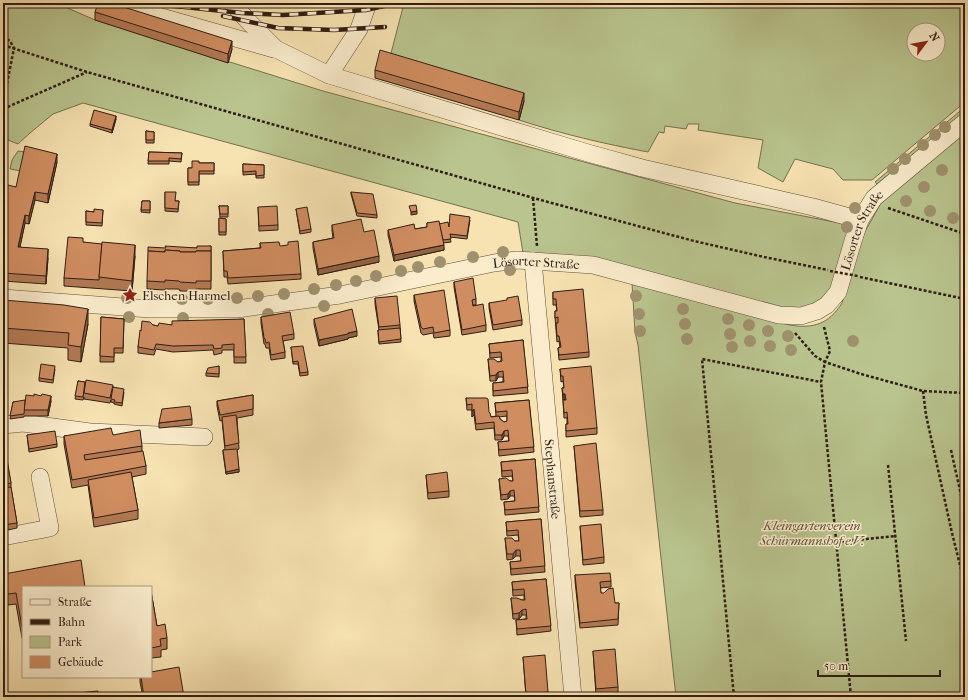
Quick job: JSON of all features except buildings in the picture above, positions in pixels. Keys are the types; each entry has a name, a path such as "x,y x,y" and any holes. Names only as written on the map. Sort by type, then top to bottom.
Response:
{"street":[{"path":"121,3 140,10 276,49 330,75 588,153 642,168 813,207 860,220"},
{"path":"232,3 276,49"},
{"path":"330,75 359,29 368,3"},
{"name":"Lösorter Straße","path":"3,298 150,309 237,309 340,294 536,256 593,265 779,315 801,316 817,311 827,305 838,292 852,241 867,207 881,191 965,122"},
{"name":"Stephanstraße","path":"536,256 573,697"},
{"path":"3,425 23,423 90,432 204,437"},
{"path":"3,537 50,528 40,477"}],"path":[{"path":"3,36 10,41 14,48 3,104"},
{"path":"3,45 87,72 533,198 694,241 965,299"},
{"path":"3,109 87,72"},
{"path":"533,198 536,256"},
{"path":"886,206 965,234"},
{"path":"824,327 830,351 825,362 821,382 851,697"},
{"path":"794,331 815,356 825,362 861,374 923,391 965,393"},
{"path":"734,697 702,359 821,382"},
{"path":"923,391 926,415 937,467 965,585"},
{"path":"951,450 965,513"},
{"path":"888,465 906,641"},
{"path":"836,542 895,536"}],"green space":[{"path":"3,3 56,3 95,20 323,91 735,203 840,223 849,230 832,289 821,300 803,308 787,309 523,253 518,222 83,103 53,114 18,144 8,140 3,110 3,90 6,69 3,67"},
{"path":"428,3 965,3 965,102 872,180 843,180 833,169 795,159 783,182 758,168 763,140 698,130 699,124 688,124 686,129 665,126 664,133 659,132 648,152 567,134 519,120 524,101 389,61 403,7"},
{"path":"965,107 965,113 877,184 875,182"},
{"name":"Kleingartenverein Schürmannshof e.V.","path":"965,130 965,697 676,697 638,345 635,332 632,283 790,325 806,326 820,323 832,316 842,303 862,237 881,203"},
{"path":"18,151 25,152 21,171 10,169 12,160"}],"railway":[{"path":"146,3 242,13 283,15 366,10 397,3"},
{"path":"223,16 278,28 334,30 385,27"}],"place":[{"name":"Elschen Harmel","path":"130,295"}]}
